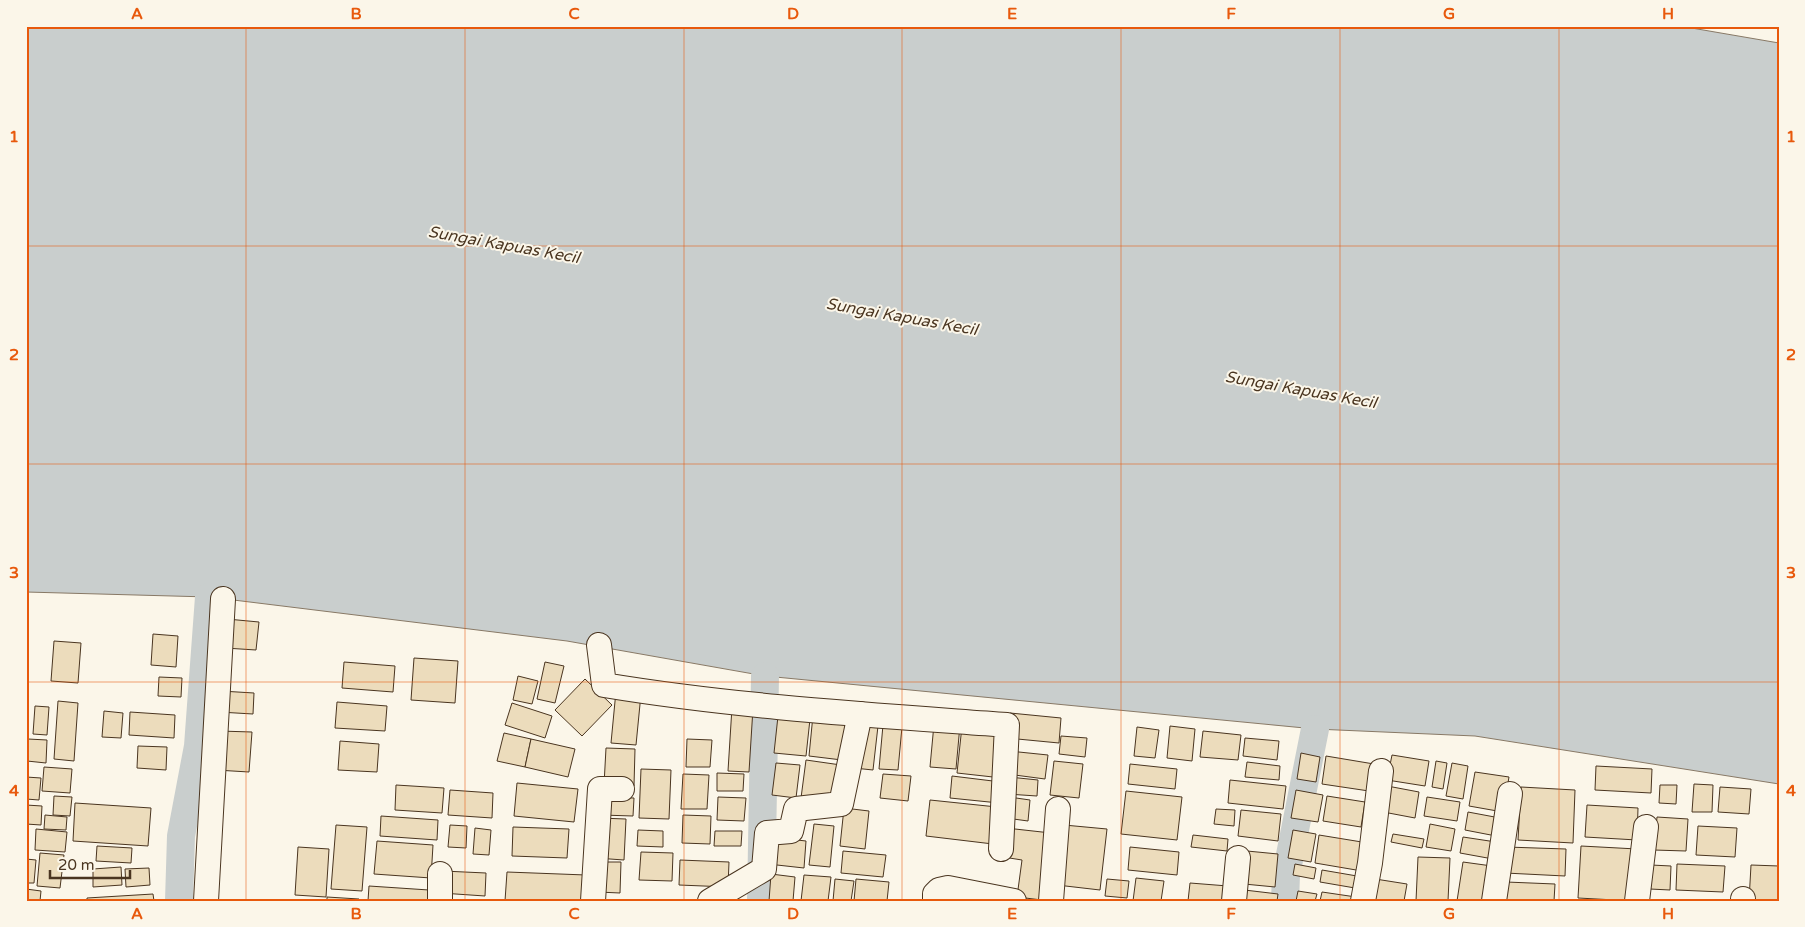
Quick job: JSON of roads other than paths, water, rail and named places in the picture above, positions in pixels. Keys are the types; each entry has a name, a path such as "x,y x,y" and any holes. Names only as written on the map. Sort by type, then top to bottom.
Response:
{"street":[{"path":"206,901 223,599"},
{"path":"599,645 604,685 678,697 772,707 1007,725 1001,849"},
{"path":"710,901 764,869 767,833 791,832 796,809 842,804 860,714"},
{"path":"1363,901 1370,863 1381,771"},
{"path":"593,901 600,789 622,789"},
{"path":"1494,901 1510,794"},
{"path":"1051,901 1058,809"},
{"path":"1637,901 1646,827"},
{"path":"1234,901 1238,858"},
{"path":"440,874 440,901"},
{"path":"935,901 939,890 948,888 1014,901"}],"water":[{"name":"Sungai Kapuas Kecil","path":"26,26 1680,26 1779,43 1779,784 1475,736 1315,729 765,676 567,641 209,597 26,592"}],"waterway":[{"path":"179,901 181,836 198,746 209,597"},
{"path":"761,901 765,676"},
{"path":"1285,901 1286,875 1315,729"}]}
